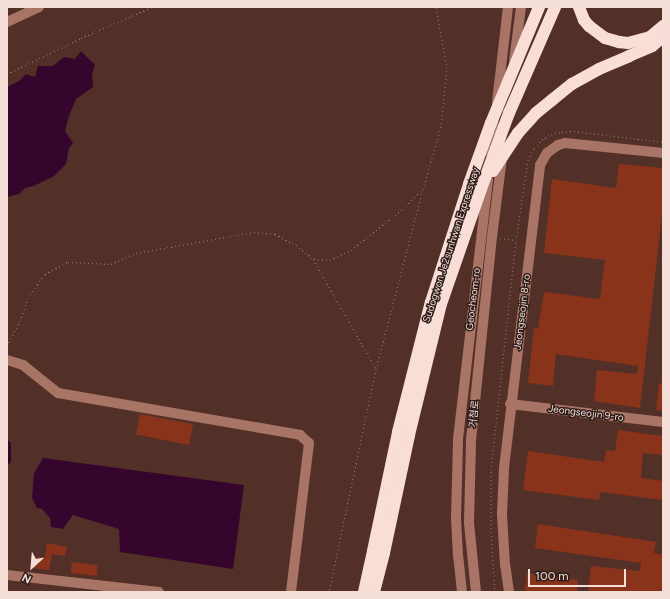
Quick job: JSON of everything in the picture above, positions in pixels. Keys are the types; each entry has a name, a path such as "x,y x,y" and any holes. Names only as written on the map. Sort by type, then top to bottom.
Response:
{"highway":[{"path":"525,36 532,7"},
{"name":"Sudogwon Je2sunhwan Expressway","path":"364,592 398,432 431,302 469,184 525,36 539,7"},
{"name":"Sudogwon Je2sunhwan Expressway","path":"374,592 409,435 441,304 509,113 555,7"},
{"path":"579,7 584,20 592,29 605,38 619,42 628,43 650,37 663,26"},
{"path":"481,189 518,133 536,113 572,84 599,69 652,46 663,37"}],"street":[{"path":"7,22 39,7"},
{"name":"Geocheom-ro","path":"462,592 456,518 458,439 508,7"},
{"path":"492,237 521,7"},
{"name":"Jeongseojin 8-ro","path":"509,592 505,565 502,514 504,468 510,404 537,175 543,159 553,148 565,143 663,153"},
{"name":"거첨로","path":"476,592 469,523 471,440 492,237"},
{"path":"7,360 23,365 58,393 300,435 309,443 291,592"},
{"name":"Jeongseojin 9-ro","path":"510,404 663,422"},
{"path":"7,575 159,592"}],"path":[{"path":"7,74 81,38 152,7"},
{"path":"329,592 376,370 423,189 441,127 447,68 436,7"},
{"path":"313,258 330,260 352,250 403,209 423,189"},
{"path":"7,346 20,321 28,298 45,274 68,262 111,264 136,253 254,232 275,234 296,245 313,258 376,370"},
{"path":"492,237 516,240"}],"shaded area":[{"path":"81,51 95,65 92,74 93,87 76,99 69,116 65,131 73,143 69,148 66,164 54,176 34,186 25,188 19,194 7,197 7,87 19,81 26,74 35,77 38,66 53,66 64,57 75,59"},
{"path":"43,458 244,485 233,569 120,552 119,529 73,515 63,529 51,527 50,518 42,509 37,508 32,498 34,473"}],"building":[{"path":"619,164 663,168 663,206 640,408 594,401 597,370 637,374 638,366 556,354 553,386 528,383 534,328 538,329 544,292 600,299 605,260 544,253 552,179 616,188"},
{"path":"659,383 663,384 663,411 656,410"},
{"path":"140,414 193,424 189,445 136,435"},
{"path":"618,430 663,436 663,455 643,453 641,478 663,481 663,500 600,492 599,500 523,490 528,451 604,462 606,450 615,451"},
{"path":"538,524 656,542 654,553 663,555 663,592 588,592 591,566 640,571 641,563 535,548"},
{"path":"47,543 67,547 65,556 52,554 49,570 32,568 33,561 36,557 45,558"},
{"path":"72,562 98,565 96,576 71,573"},
{"path":"527,573 578,580 577,592 525,592"}],"waterway":[{"path":"7,444 7,460"}]}
